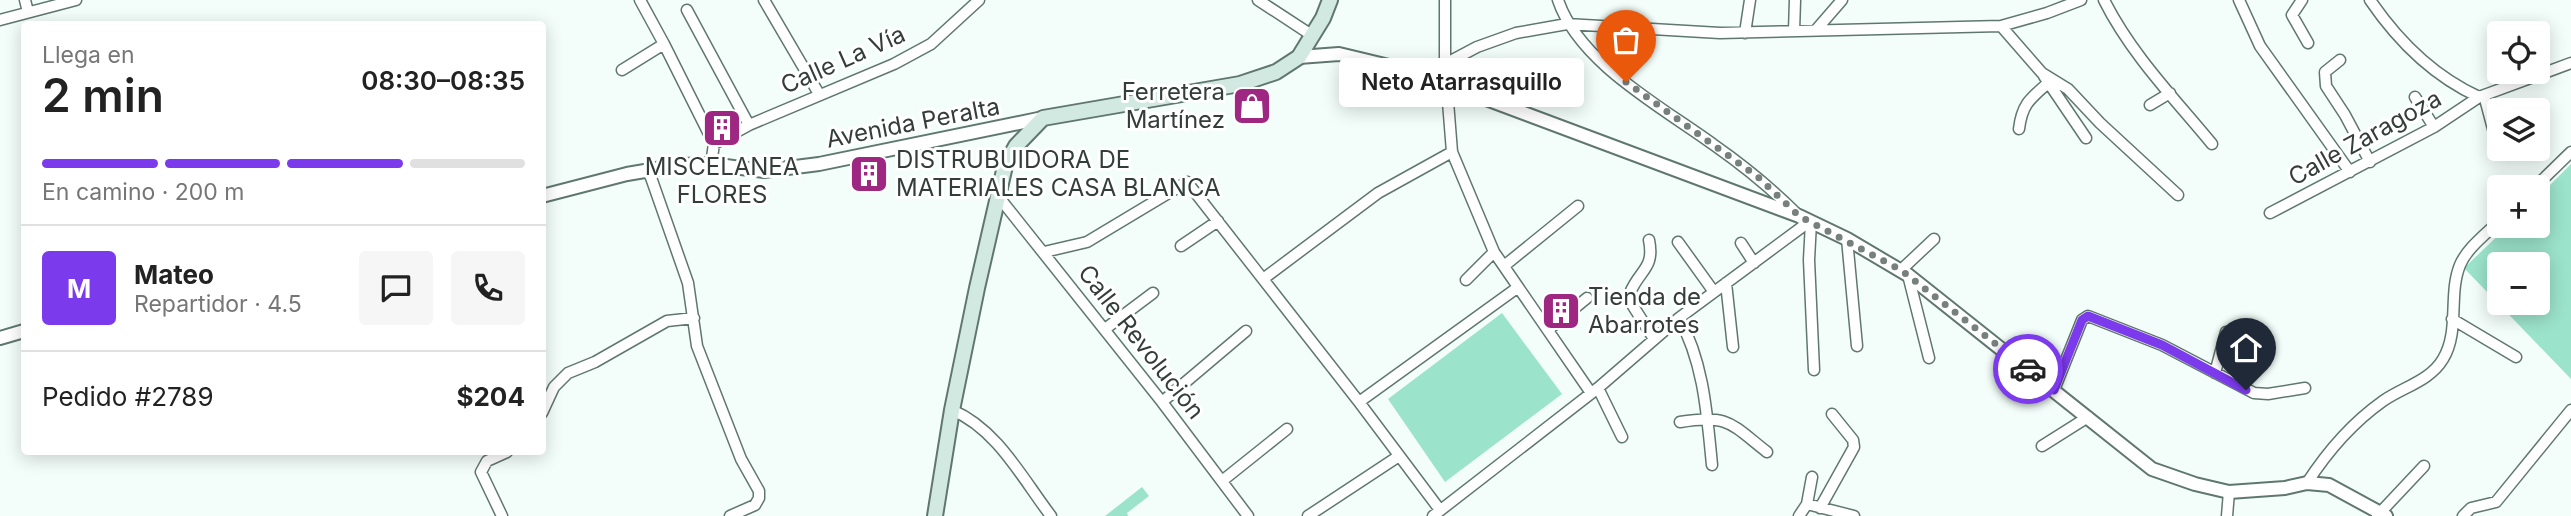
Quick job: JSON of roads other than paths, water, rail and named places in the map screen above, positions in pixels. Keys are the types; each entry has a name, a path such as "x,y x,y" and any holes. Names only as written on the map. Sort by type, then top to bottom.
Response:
{"main road":[{"path":"935,516 952,410 1005,166 1013,151 1043,118 1240,84 1276,72 1299,57 1313,36 1329,0"}],"street":[{"path":"25,0 28,12"},
{"path":"0,20 76,0"},
{"path":"640,0 714,144 711,164"},
{"path":"764,0 819,94"},
{"name":"Calle La Vía","path":"714,144 749,125 894,64 930,44 979,0"},
{"path":"1258,0 1313,36"},
{"path":"1445,0 1445,64 1452,152 1494,252 1517,288 1594,391 1622,437"},
{"path":"1745,33 1750,0"},
{"path":"1794,31 1795,0"},
{"path":"1816,30 1842,0"},
{"path":"2048,0 2048,13"},
{"path":"1445,64 1477,47 1516,33 1567,24 1745,33 2001,26 2048,13 2081,0"},
{"path":"2104,0 2136,53 2212,144"},
{"path":"2239,0 2260,46 2350,172"},
{"path":"2302,0 2291,15 2308,43"},
{"name":"Calle Zaragoza","path":"2370,0 2398,38 2435,72 2459,88 2481,96"},
{"path":"1561,2 1567,24 1589,51 1644,97 1758,177 1805,219 1814,369"},
{"path":"687,10 749,125"},
{"path":"2001,26 2042,73 2086,138"},
{"path":"622,70 664,44"},
{"path":"1299,57 1339,54 1362,58 1448,83 1805,219 1847,239 1904,272 2152,469 2229,492 2285,488 2307,483 2329,485 2381,515 2424,466"},
{"path":"2340,60 2325,72 2326,86 2370,162"},
{"name":"Calle Zaragoza","path":"2550,68 2571,63"},
{"path":"2042,73 2068,89 2100,123 2178,195"},
{"path":"2019,129 2021,112 2025,105 2048,83"},
{"name":"Calle Zaragoza","path":"2270,213 2370,162 2506,84"},
{"path":"2150,105 2170,93"},
{"path":"2481,96 2487,114"},
{"path":"2415,97 2434,127"},
{"name":"Avenida Peralta","path":"546,195 648,169 711,164 764,171 819,164 1043,118"},
{"path":"1263,279 1378,193 1452,152"},
{"path":"2547,175 2571,152"},
{"path":"648,169 684,271 697,346 741,458 759,491 755,505 730,516"},
{"path":"1044,252 1087,242 1186,182 1359,402 1437,513 1594,391 1679,318 1802,227 1805,219"},
{"name":"Calle Revolución","path":"998,196 1105,329 1248,516"},
{"path":"1504,267 1578,206"},
{"path":"1181,246 1218,221"},
{"path":"2307,483 2350,430 2383,401 2428,376 2438,366 2449,343 2456,277 2461,263 2487,233"},
{"path":"1847,239 1857,346"},
{"path":"1904,272 1934,239"},
{"path":"1649,240 1651,262 1630,293 1633,306 1654,339"},
{"path":"1678,242 1714,292"},
{"path":"1741,243 1754,262"},
{"path":"1466,279 1494,252"},
{"path":"1904,272 1929,358"},
{"path":"1726,283 1733,347"},
{"path":"1359,402 1517,288"},
{"path":"1105,329 1153,293"},
{"path":"1549,330 1587,298"},
{"path":"2022,396 2050,387 2082,320 2088,316 2162,345 2246,390 2260,394 2305,388"},
{"path":"546,404 554,387 568,373 596,362 667,321 694,318"},
{"path":"1679,318 1695,355 1708,418 1712,465"},
{"path":"2452,320 2516,357"},
{"path":"1162,402 1246,331"},
{"path":"0,338 21,332"},
{"path":"2215,373 2226,332"},
{"path":"952,410 979,424 991,436 1051,516"},
{"path":"2463,516 2471,508 2496,502 2571,410"},
{"path":"1821,508 1854,447 1853,440 1832,414"},
{"path":"2042,446 2088,417"},
{"path":"1681,422 1708,418 1731,424 1767,452"},
{"path":"1222,481 1287,429"},
{"path":"501,455 487,461 481,472 502,516"},
{"path":"1308,516 1399,456"},
{"path":"1799,516 1807,504 1812,477"},
{"path":"2227,516 2229,492"},
{"path":"1807,504 1854,516"}],"place":[{"name":"Neto Atarrasquillo","path":"1626,82"},
{"name":"Ferretera Martínez","path":"1252,106"},
{"name":"MISCELANEA FLORES","path":"722,128"},
{"name":"DISTRUBUIDORA DE MATERIALES CASA BLANCA","path":"869,174"},
{"name":"Tienda de Abarrotes","path":"1561,311"}]}
